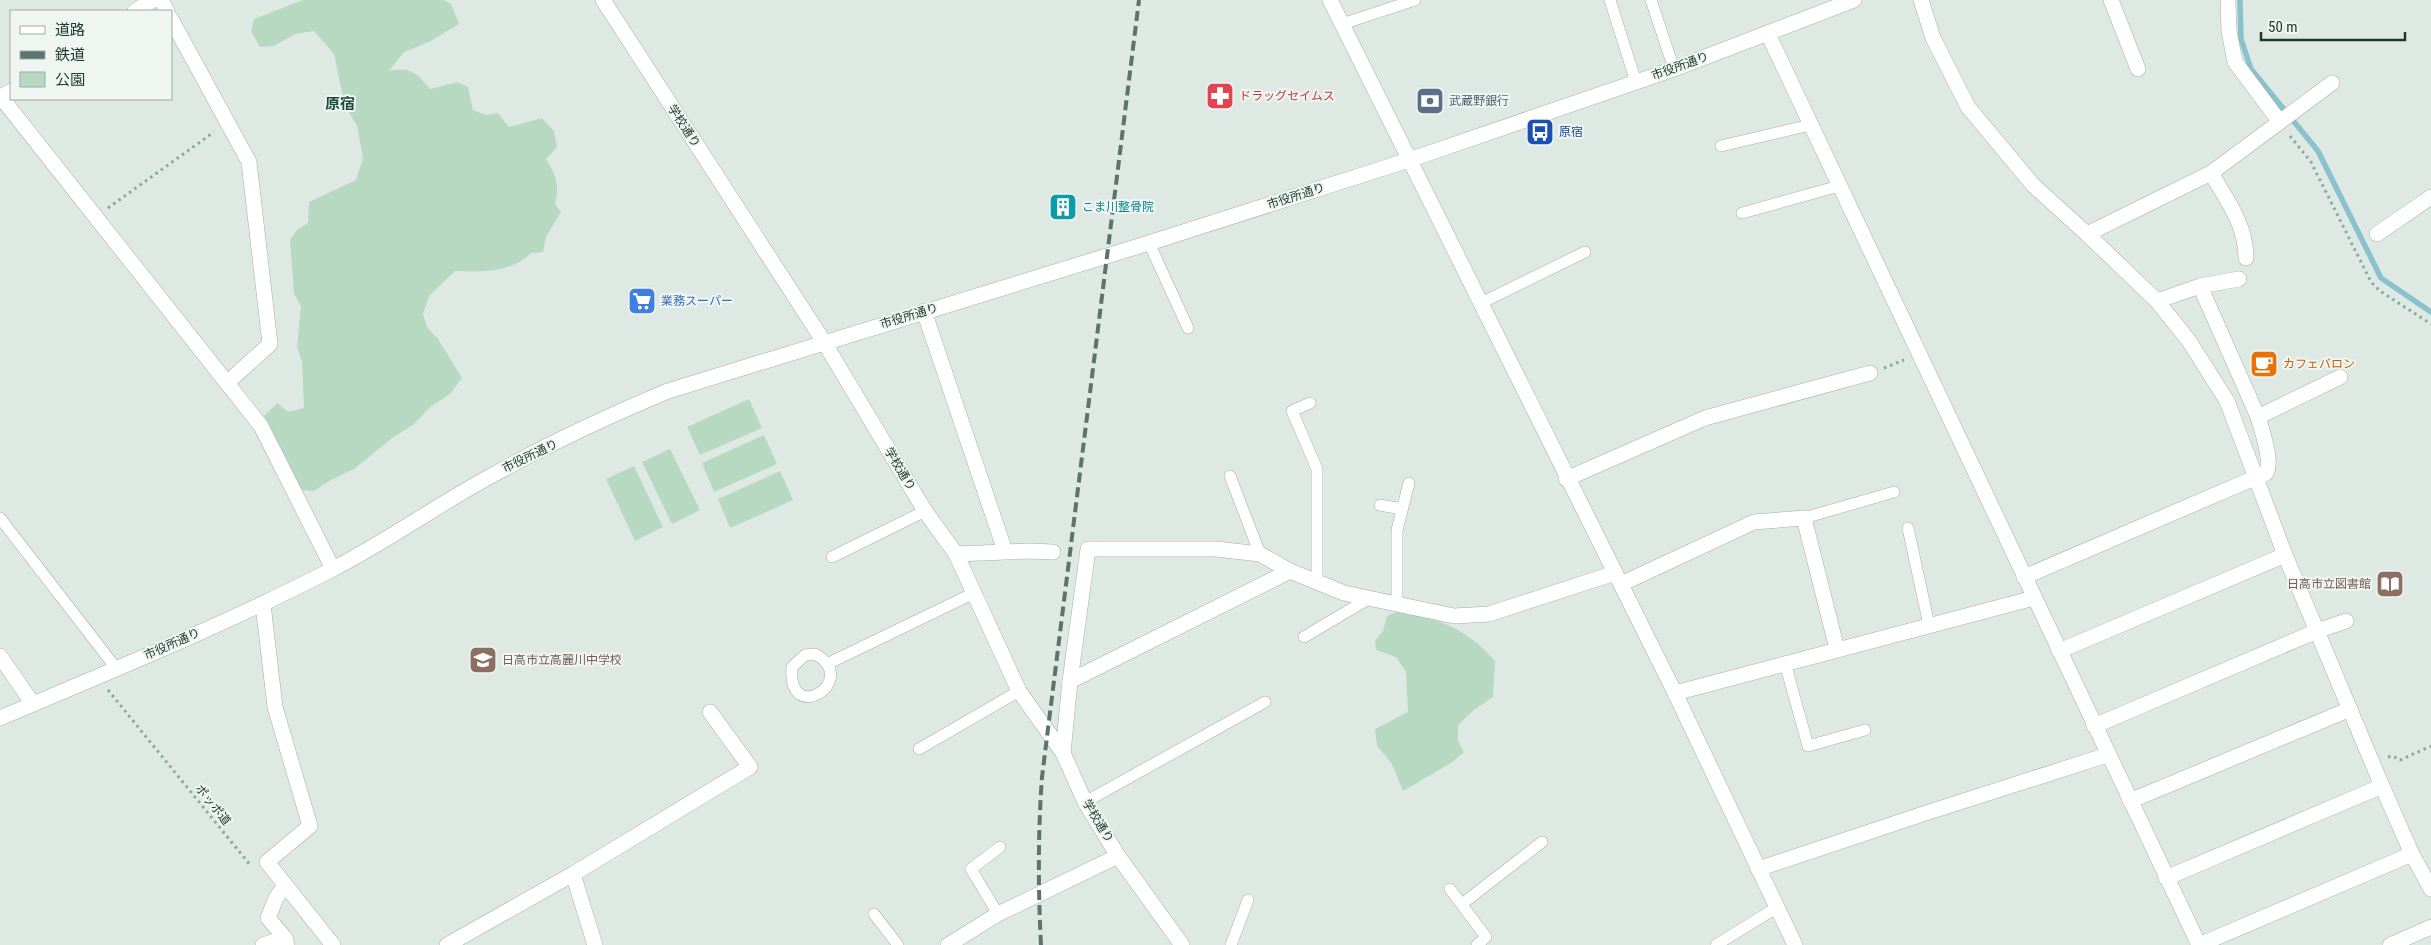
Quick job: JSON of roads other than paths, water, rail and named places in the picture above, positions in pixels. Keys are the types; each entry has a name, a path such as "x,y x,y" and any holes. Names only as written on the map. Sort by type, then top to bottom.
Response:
{"street":[{"path":"137,10 153,0"},
{"name":"学校通り","path":"602,0 824,342 925,510 956,554 1019,691 1064,753 1086,802 1118,856 1182,945"},
{"path":"1330,0 1481,303 1566,479 1675,693 1795,945"},
{"name":"市役所通り","path":"0,718 263,604 333,569 392,536 491,476 631,407 677,389 924,311 1149,243 1409,160 1674,69 1768,34 1827,5 1854,0"},
{"path":"1921,0 1933,38 1968,107 2033,185 2157,301 2189,341 2227,401 2285,555 2382,786 2412,854 2427,874 2431,890"},
{"path":"2111,0 2138,69"},
{"path":"2228,0 2229,32 2234,62 2279,121"},
{"path":"172,21 249,162 270,344 227,383"},
{"path":"1768,34 2107,755 2199,945 2412,854"},
{"path":"2087,234 2211,173 2332,83"},
{"path":"4,95 95,218 261,426 333,569"},
{"path":"2211,173 2241,225 2246,243 2246,258"},
{"path":"2377,234 2431,197"},
{"path":"2157,301 2200,286 2239,279"},
{"path":"2024,577 2266,473 2268,468 2264,438 2258,417 2200,286"},
{"path":"924,311 1005,552"},
{"path":"1566,479 1705,418 1870,373"},
{"path":"2258,417 2340,378"},
{"path":"1064,753 1070,681 1088,549 1216,549 1260,554 1290,571 1344,593 1454,616 1489,614 1618,579 1754,522 1804,518 1837,649"},
{"path":"956,554 1053,552"},
{"path":"2059,651 2285,555"},
{"path":"1070,681 1290,571"},
{"path":"1675,693 2034,598"},
{"path":"263,604 274,707 310,826 267,862 333,945"},
{"path":"2094,726 2317,631 2346,621"},
{"path":"0,656 33,704"},
{"path":"2130,802 2350,709"},
{"path":"447,945 573,874 750,767 710,712"},
{"path":"1758,869 2107,755"},
{"path":"2166,878 2382,786"},
{"path":"948,945 998,914 1118,856"},
{"path":"573,874 595,945"},
{"path":"263,945 286,941 268,918 276,898 286,885"},
{"path":"2390,945 2431,927"}],"lane":[{"path":"1342,24 1414,0"},
{"path":"1610,0 1636,82"},
{"path":"1651,0 1674,69"},
{"path":"1721,146 1810,125"},
{"path":"1742,213 1839,186"},
{"path":"1149,243 1188,328"},
{"path":"1481,303 1585,252"},
{"path":"1310,403 1292,411 1317,468 1317,582"},
{"path":"1230,476 1260,554"},
{"path":"1397,604 1397,530 1409,483"},
{"path":"1804,518 1894,492"},
{"path":"1380,505 1402,509"},
{"path":"832,557 925,510"},
{"path":"0,518 116,668"},
{"path":"1908,528 1929,625"},
{"path":"827,664 974,593"},
{"path":"1304,637 1368,599"},
{"path":"1785,663 1808,746 1865,730"},
{"path":"919,749 1019,691"},
{"path":"1086,802 1265,702"},
{"path":"1462,904 1542,842"},
{"path":"998,914 971,869 1000,847"},
{"path":"1450,889 1486,937 1477,945"},
{"path":"1231,945 1248,900"},
{"path":"1716,945 1776,908"},
{"path":"874,914 898,945"}],"waterway":[{"path":"2240,0 2241,39 2251,69 2318,151 2381,278 2431,312"}],"railway":[{"path":"1041,945 1039,861 1042,777 1139,0"}],"place":[{"name":"ドラッグセイムス","path":"1220,96"},
{"name":"武蔵野銀行","path":"1430,101"},
{"name":"原宿","path":"1540,132"},
{"name":"こま川整骨院","path":"1063,207"},
{"name":"業務スーパー","path":"642,301"},
{"name":"カフェバロン","path":"2264,364"},
{"name":"日高市立図書館","path":"2390,584"},
{"name":"日高市立高麗川中学校","path":"483,660"}],"district":[{"name":"原宿","path":"340,104"}]}
